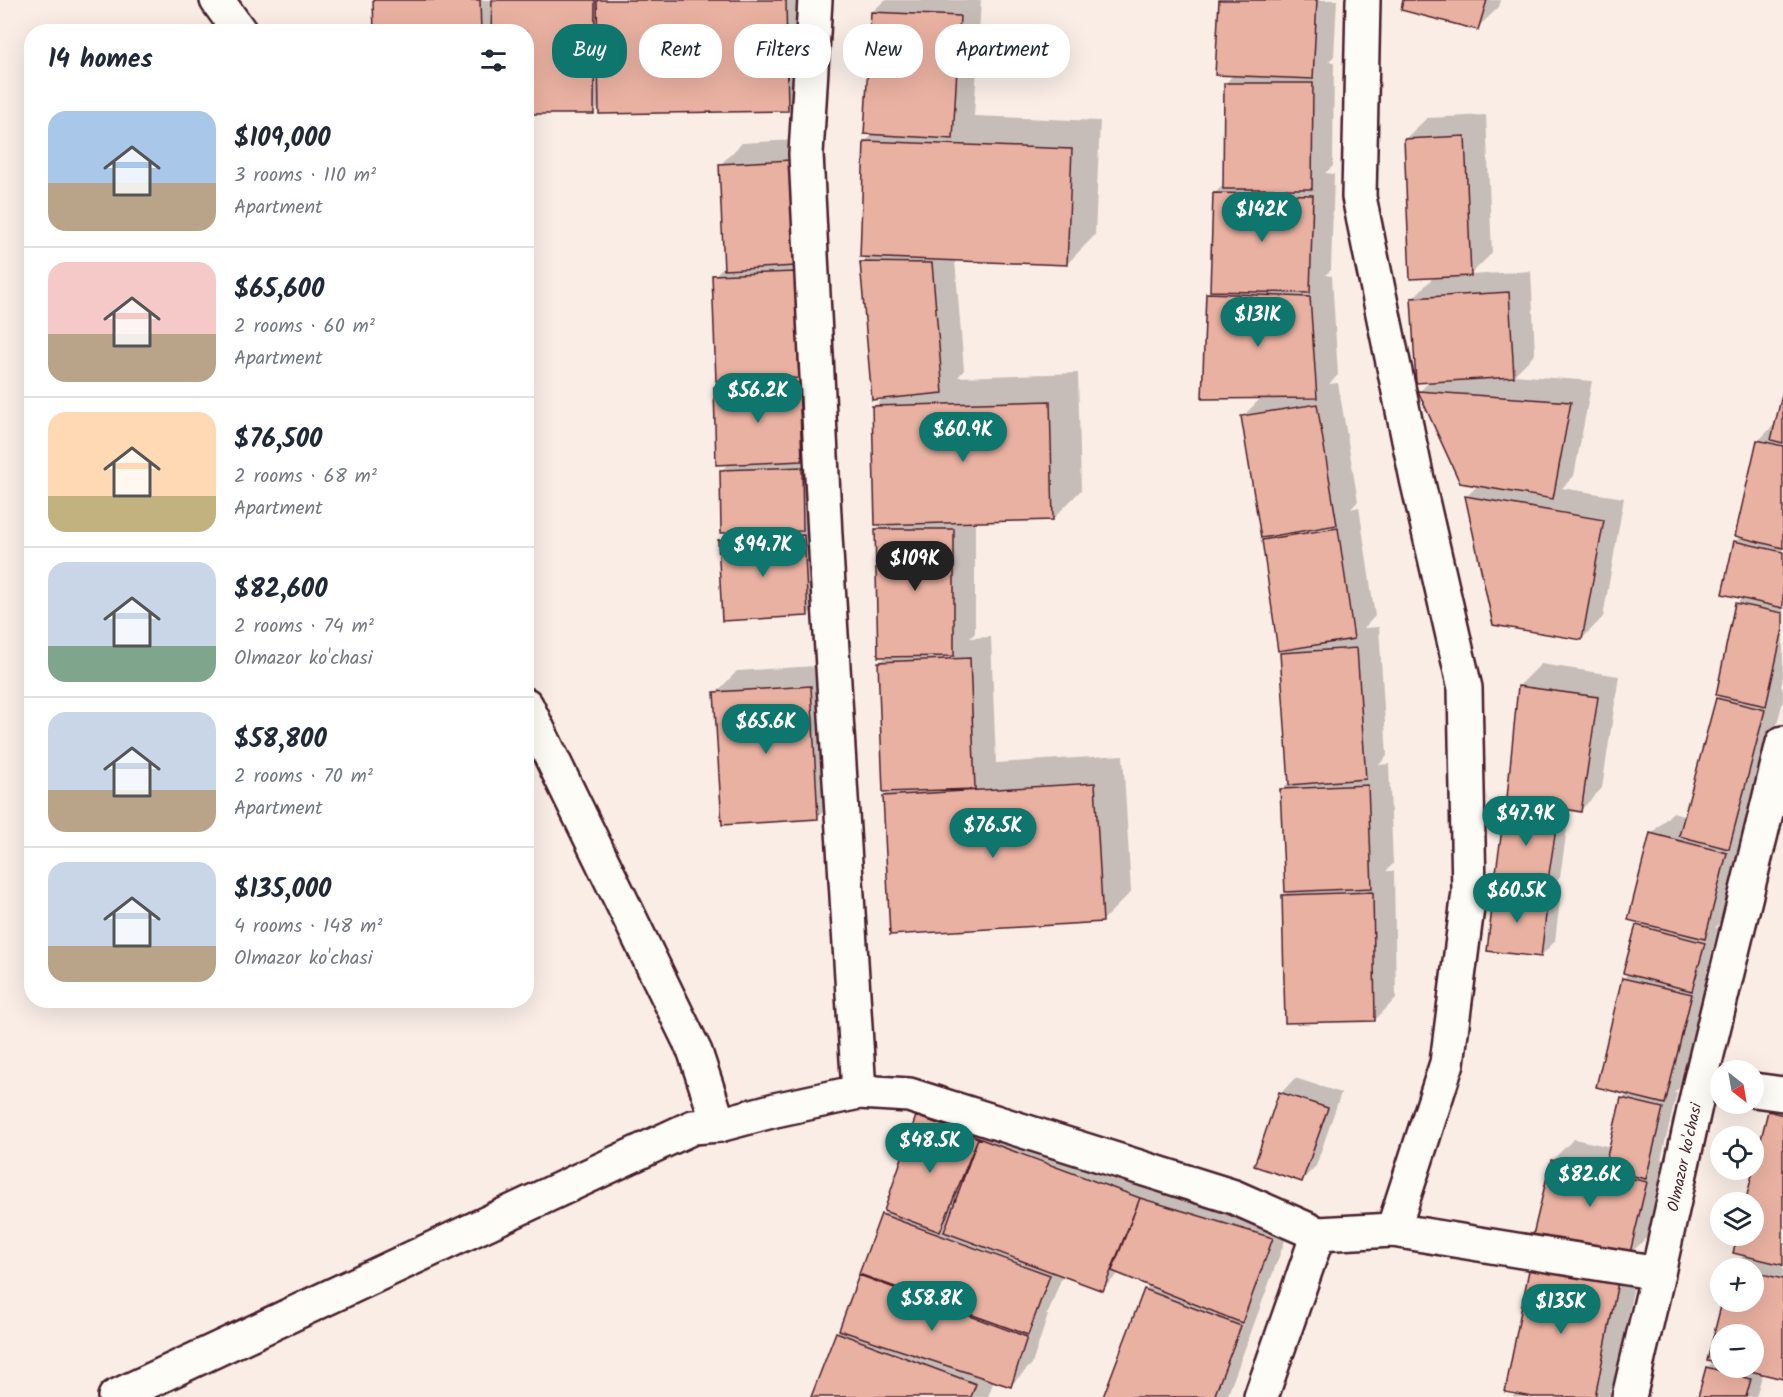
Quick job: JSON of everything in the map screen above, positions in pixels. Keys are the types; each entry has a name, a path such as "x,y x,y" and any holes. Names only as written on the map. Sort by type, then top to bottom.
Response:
{"street":[{"path":"217,0 234,24"},
{"path":"815,0 806,154 825,536 859,1092"},
{"path":"1363,0 1359,197 1417,479 1465,688 1469,892 1447,1063 1393,1230"},
{"path":"534,721 695,1052 719,1125"},
{"name":"Olmazor ko'chasi","path":"1715,1060 1783,743"},
{"name":"Olmazor ko'chasi","path":"1629,1397 1658,1273 1710,1085"},
{"path":"1764,1091 1783,1094"},
{"path":"115,1397 693,1127 719,1125 859,1092 909,1095 1234,1197 1318,1234 1393,1230 1658,1273"},
{"path":"1261,1397 1318,1234"}],"building":[{"path":"373,0 480,0 481,24 374,24"},
{"path":"492,0 595,0 595,24 552,24 552,78 594,78 594,114 534,114 534,24 491,24"},
{"path":"597,0 786,0 786,24 734,24 734,78 787,78 788,111 599,114 598,78 627,78 627,24 597,24"},
{"path":"1219,0 1317,0 1313,79 1215,75"},
{"path":"1403,0 1487,0 1478,30 1401,10"},
{"path":"871,12 960,16 960,24 935,24 935,78 956,78 953,139 864,134 867,78 923,78 923,24 870,24"},
{"path":"1224,83 1313,83 1312,189 1223,189"},
{"path":"1465,136 1471,276 1410,279 1404,139"},
{"path":"864,141 1072,149 1067,265 860,257"},
{"path":"791,160 796,266 724,270 719,164"},
{"path":"1213,193 1313,195 1310,293 1210,291"},
{"path":"860,262 932,263 943,393 872,400"},
{"path":"795,272 799,378 716,381 712,275"},
{"path":"1509,292 1514,377 1416,383 1411,298"},
{"path":"1206,293 1310,297 1317,398 1202,399"},
{"path":"799,383 802,461 716,465 714,387"},
{"path":"1418,391 1571,402 1553,499 1460,483"},
{"path":"1783,391 1783,443 1771,440"},
{"path":"1050,401 1053,520 875,525 872,406"},
{"path":"1317,404 1337,525 1261,538 1241,416"},
{"path":"1757,440 1783,446 1783,548 1735,536"},
{"path":"802,467 803,531 721,533 720,470"},
{"path":"1465,496 1604,520 1582,640 1493,625"},
{"path":"1338,528 1354,639 1278,651 1262,540"},
{"path":"875,529 954,529 954,656 878,657"},
{"path":"804,535 808,616 722,621 718,540"},
{"path":"1734,541 1783,552 1783,608 1722,594"},
{"path":"1735,603 1783,613 1783,629 1766,706 1716,695"},
{"path":"1357,648 1366,779 1289,785 1280,653"},
{"path":"970,658 975,789 883,792 878,662"},
{"path":"811,686 818,819 722,825 714,692"},
{"path":"1518,686 1598,697 1581,812 1507,798"},
{"path":"1716,698 1765,710 1729,849 1679,836"},
{"path":"1095,783 1103,922 890,935 883,796"},
{"path":"1368,785 1372,888 1285,892 1280,789"},
{"path":"1506,801 1559,809 1546,893 1494,886"},
{"path":"1650,833 1727,853 1705,939 1628,920"},
{"path":"1373,892 1375,1021 1285,1023 1282,895"},
{"path":"1494,892 1548,898 1541,957 1487,951"},
{"path":"1636,925 1705,943 1692,991 1623,973"},
{"path":"1622,978 1692,994 1665,1104 1596,1087"},
{"path":"1279,1092 1328,1108 1302,1182 1254,1166"},
{"path":"1621,1098 1663,1108 1646,1179 1604,1169"},
{"path":"1768,1111 1783,1115 1783,1265 1764,1260 1764,1258 1733,1253 1735,1246 1764,1246 1764,1192 1748,1192 1751,1180 1764,1180 1764,1127"},
{"path":"916,1116 978,1138 940,1232 884,1211"},
{"path":"978,1138 1140,1198 1103,1291 944,1232"},
{"path":"1551,1160 1647,1182 1629,1257 1533,1235"},
{"path":"1140,1198 1273,1238 1242,1323 1112,1271"},
{"path":"881,1214 1050,1275 1028,1335 859,1274"},
{"path":"1530,1265 1618,1282 1595,1397 1532,1397 1505,1392"},
{"path":"1764,1274 1783,1279 1783,1379 1764,1374 1764,1324 1716,1324 1719,1312 1764,1312"},
{"path":"859,1275 1027,1337 1011,1387 839,1330"},
{"path":"1144,1289 1241,1326 1214,1397 1103,1397"},
{"path":"836,1332 976,1384 971,1397 811,1397"},
{"path":"1706,1367 1710,1368 1710,1378 1751,1379 1746,1397 1698,1397"}]}
